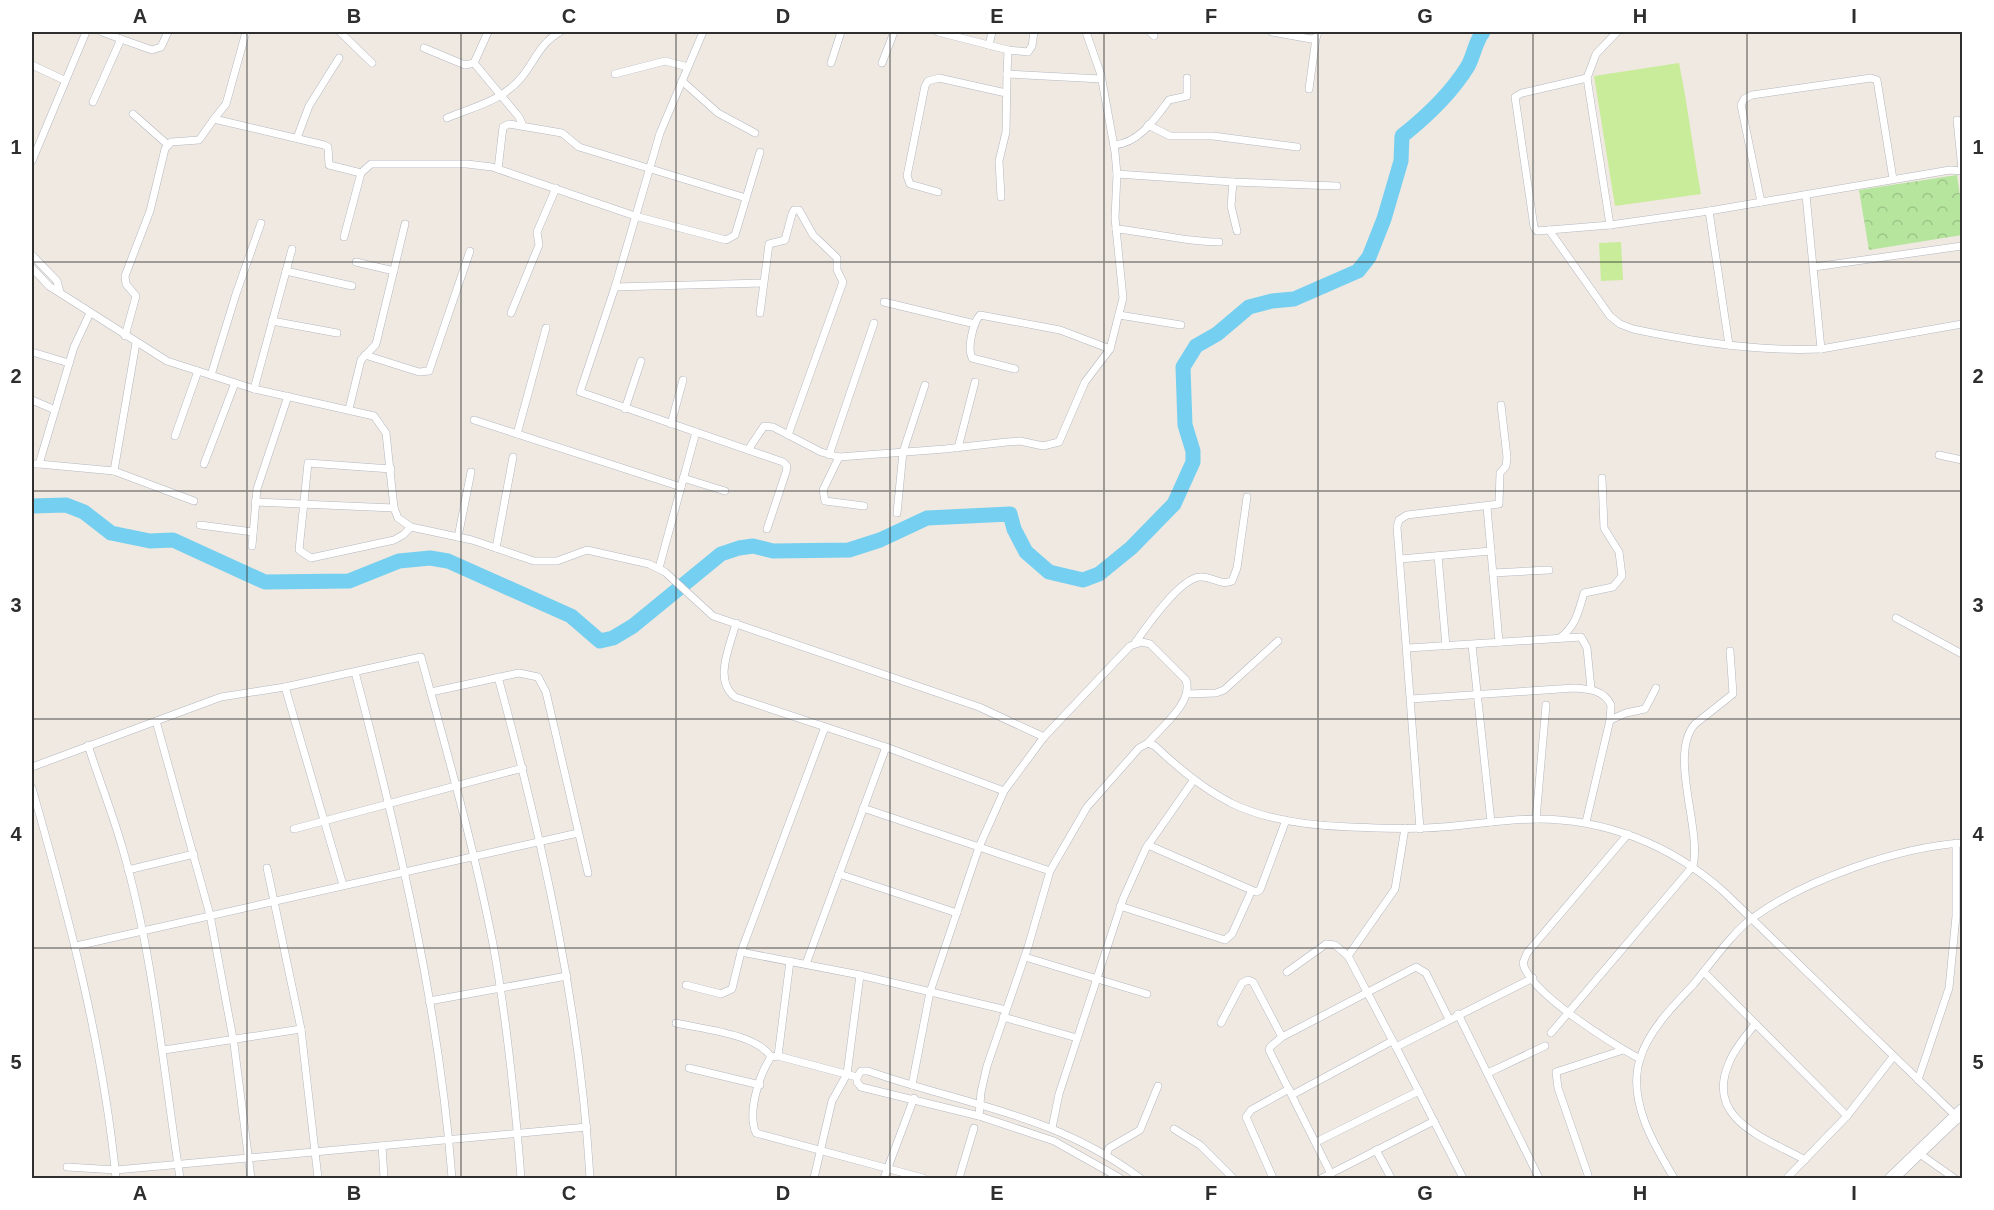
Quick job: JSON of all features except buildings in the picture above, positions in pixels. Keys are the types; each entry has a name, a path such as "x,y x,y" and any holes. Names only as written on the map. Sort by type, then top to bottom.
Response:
{"street":[{"path":"32,161 86,32"},
{"path":"102,32 152,51 161,47 168,32"},
{"path":"133,114 167,144 199,140 226,104 246,32"},
{"path":"340,32 372,63"},
{"path":"474,63 485,32"},
{"path":"447,118 500,97 521,78 545,41 560,32"},
{"path":"704,32 665,119 615,287 580,392 783,462 787,466 767,529"},
{"path":"831,63 841,32"},
{"path":"882,63 894,32"},
{"path":"938,32 1008,50 1028,52 1032,46 1034,32"},
{"path":"989,45 992,32"},
{"path":"748,450 764,426 839,457 1020,441 1043,446 1059,442 1085,382 1110,349 1119,315 1123,286 1116,229 1117,174 1114,145 1101,79 1086,32"},
{"path":"1272,32 1317,35 1309,89"},
{"path":"1610,225 1587,78 1596,54 1617,32"},
{"path":"93,102 121,39"},
{"path":"424,48 465,64 474,63"},
{"path":"1001,197 999,167 1005,139 1008,50"},
{"path":"297,138 309,106 339,58"},
{"path":"615,74 666,60 688,67"},
{"path":"474,63 519,117 523,126"},
{"path":"32,65 64,80"},
{"path":"1006,74 1101,79"},
{"path":"938,192 910,184 907,176 925,86 928,81 939,78 1006,93"},
{"path":"1114,145 1131,143 1169,100 1186,96 1187,78"},
{"path":"1587,78 1522,93 1515,97 1534,227 1537,231 1610,225 1709,211 1957,169 1962,171 1957,120"},
{"path":"1761,202 1741,105 1744,99 1752,95 1871,78 1877,80 1893,179"},
{"path":"682,81 718,113 756,133"},
{"path":"214,119 328,147 329,165 361,173"},
{"path":"498,169 502,128 509,124 562,133 579,147 746,198"},
{"path":"1148,126 1170,136 1213,136 1297,147"},
{"path":"125,336 136,297 126,284 125,276 147,221 167,144"},
{"path":"344,237 361,173 371,164 467,164 498,169 635,216 726,240 735,235 760,153"},
{"path":"1117,174 1337,186"},
{"path":"1233,182 1231,206 1237,231"},
{"path":"511,313 537,251 537,232 556,188"},
{"path":"1806,195 1821,349"},
{"path":"760,313 769,244 785,240 794,210 799,210 813,235 837,258 837,270 843,282 788,435"},
{"path":"1709,211 1729,345"},
{"path":"212,375 242,276 261,223"},
{"path":"349,409 361,360 376,344 405,224"},
{"path":"1116,229 1157,233 1186,242 1219,242"},
{"path":"1549,230 1600,303 1620,324 1652,333 1729,345 1788,350 1821,349 1962,324"},
{"path":"1814,267 1962,246"},
{"path":"254,389 292,249"},
{"path":"365,355 419,372 429,371 470,251"},
{"path":"32,255 57,281 60,292"},
{"path":"356,262 394,271"},
{"path":"32,268 49,286 167,361 254,389 374,416 382,424 386,433 394,508 398,518 411,527 458,537 546,563 577,553 597,550 662,570 703,609 736,623 979,707 1044,737"},
{"path":"286,271 352,286"},
{"path":"615,287 763,283"},
{"path":"884,302 975,324"},
{"path":"90,313 78,334 55,410 35,464 114,471 194,501"},
{"path":"1015,369 972,358 969,351 978,317 983,315 1060,330 1110,349"},
{"path":"1119,315 1181,325"},
{"path":"272,321 337,333"},
{"path":"829,454 874,322"},
{"path":"517,434 546,328"},
{"path":"114,471 136,343"},
{"path":"32,352 69,363"},
{"path":"626,409 641,361"},
{"path":"175,436 198,371"},
{"path":"671,424 683,380"},
{"path":"958,448 975,382"},
{"path":"204,464 235,383"},
{"path":"897,513 903,452 925,385"},
{"path":"252,546 255,502 261,475 288,396"},
{"path":"32,400 55,410"},
{"path":"1420,828 1399,520 1407,515 1487,507 1499,503 1500,473 1506,466 1500,405"},
{"path":"474,420 681,487"},
{"path":"662,570 696,432"},
{"path":"1939,455 1962,460"},
{"path":"496,548 513,457"},
{"path":"839,457 823,490 825,501 864,506"},
{"path":"391,469 311,461 306,466 299,550 311,558 394,540 411,527"},
{"path":"458,537 471,472"},
{"path":"683,478 725,491"},
{"path":"1560,638 1569,630 1579,615 1584,593 1612,587 1622,576 1619,552 1604,528 1602,478"},
{"path":"912,1084 930,992 979,847 1004,791 1044,737 1135,643 1185,582 1201,576 1222,583 1232,581 1237,568 1247,496"},
{"path":"255,502 394,508"},
{"path":"1487,507 1499,642"},
{"path":"200,525 254,532"},
{"path":"1400,560 1491,551"},
{"path":"1438,556 1446,646"},
{"path":"1493,573 1549,570"},
{"path":"1896,618 1962,654"},
{"path":"736,623 723,674 728,692 735,697 886,747 1004,791"},
{"path":"1408,648 1581,636 1585,639 1591,689"},
{"path":"1187,694 1216,693 1224,690 1278,641"},
{"path":"979,1116 982,1103 981,1092 1050,871 1087,807 1139,748 1148,743 1187,694 1186,680 1150,644 1135,643"},
{"path":"1472,645 1491,822"},
{"path":"1551,1033 1693,866 1695,853 1686,783 1686,744 1690,730 1695,724 1733,694 1730,651"},
{"path":"32,767 221,697 285,687 421,657 474,855 500,988 518,1134 521,1179"},
{"path":"355,672 405,871 429,1001 449,1140 452,1179"},
{"path":"431,692 498,677 530,673 538,677 542,683 588,873"},
{"path":"498,677 541,840 567,976 587,1127 590,1179"},
{"path":"285,687 343,885"},
{"path":"1610,720 1626,713 1645,709 1656,688"},
{"path":"1412,699 1591,689 1609,701 1610,720 1586,822"},
{"path":"1536,819 1546,705"},
{"path":"156,721 210,915 233,1038 251,1179"},
{"path":"686,985 721,994 730,991 741,952 825,727"},
{"path":"1148,743 1155,746 1193,781 1232,803 1286,820 1329,826 1420,828 1536,819 1586,822 1628,834 1693,866 1752,917 1893,1057 1958,1116"},
{"path":"88,746 128,870 142,931 164,1050 180,1179"},
{"path":"806,964 886,747"},
{"path":"294,829 523,768"},
{"path":"1052,1128 1095,978 1120,906 1148,845 1193,781"},
{"path":"32,788 76,946 108,1104 116,1174"},
{"path":"863,808 1050,871"},
{"path":"1148,845 1251,892 1260,890 1286,820"},
{"path":"1348,956 1395,889 1405,828"},
{"path":"76,946 578,833"},
{"path":"1628,834 1527,953 1524,966 1568,1012 1640,1059"},
{"path":"1674,1179 1657,1150 1642,1113 1638,1087 1640,1059 1668,1014 1752,917 1800,891 1870,862 1913,849 1959,843 1956,916 1949,988 1918,1080"},
{"path":"128,870 194,854"},
{"path":"267,868 302,1029 318,1179"},
{"path":"839,874 957,913"},
{"path":"1120,906 1225,940 1232,934 1251,892"},
{"path":"1287,972 1326,944 1335,945 1348,956 1463,1179"},
{"path":"741,952 860,975 930,992 1077,1038"},
{"path":"1025,957 1147,994"},
{"path":"790,961 775,1056 760,1085 752,1115 756,1133 923,1179"},
{"path":"1331,1174 1269,1050 1272,1044 1282,1036 1409,969 1421,968 1449,1019"},
{"path":"1704,972 1847,1116"},
{"path":"814,1179 832,1101 847,1074 860,975"},
{"path":"429,1001 567,976"},
{"path":"1273,1179 1246,1117 1251,1110 1533,978"},
{"path":"1221,1023 1242,983 1248,980 1253,982 1282,1036"},
{"path":"1458,1014 1539,1179"},
{"path":"676,1023 747,1040 765,1048 775,1056 857,1077"},
{"path":"1755,1024 1729,1061 1725,1072 1724,1096 1727,1108 1740,1124 1805,1160"},
{"path":"164,1050 302,1029"},
{"path":"1488,1072 1545,1046"},
{"path":"1580,1178 1589,1177 1558,1088 1556,1072 1623,1050"},
{"path":"1787,1179 1847,1116 1893,1057"},
{"path":"689,1068 760,1085"},
{"path":"1120,1179 1054,1141 979,1116 914,1098 861,1087 857,1082 857,1077 861,1071 868,1071 982,1103 1052,1128 1106,1156 1140,1179"},
{"path":"1106,1156 1109,1148 1140,1130 1158,1086"},
{"path":"1316,1142 1419,1091"},
{"path":"884,1179 914,1098"},
{"path":"1887,1179 1958,1116 1962,1107"},
{"path":"1322,1179 1434,1121"},
{"path":"67,1167 116,1174 178,1164 587,1127"},
{"path":"959,1179 974,1128"},
{"path":"1174,1129 1200,1145 1233,1179"},
{"path":"382,1146 384,1179"},
{"path":"1376,1150 1390,1179"},
{"path":"1896,1179 1918,1153"},
{"path":"1918,1153 1954,1179"}],"green space":[{"path":"1679,63 1701,194 1615,206 1594,76"},
{"path":"1957,175 1962,210 1962,235 1869,250 1859,190"},
{"path":"1621,242 1623,280 1601,281 1599,243"}],"waterway":[{"path":"32,506 66,505 84,512 111,533 150,541 173,540 265,582 349,581 399,561 430,558 448,561 571,616 600,641 613,638 633,626 721,554 753,546 773,551 849,550 880,540 927,518 1010,514 1014,529 1026,552 1049,572 1083,580 1099,574 1131,548 1174,504 1193,462 1193,451 1185,425 1183,367 1196,346 1217,334 1249,307 1272,301 1294,299 1358,271 1369,257 1384,219 1401,161 1402,136 1454,85 1468,66 1483,32"}]}
